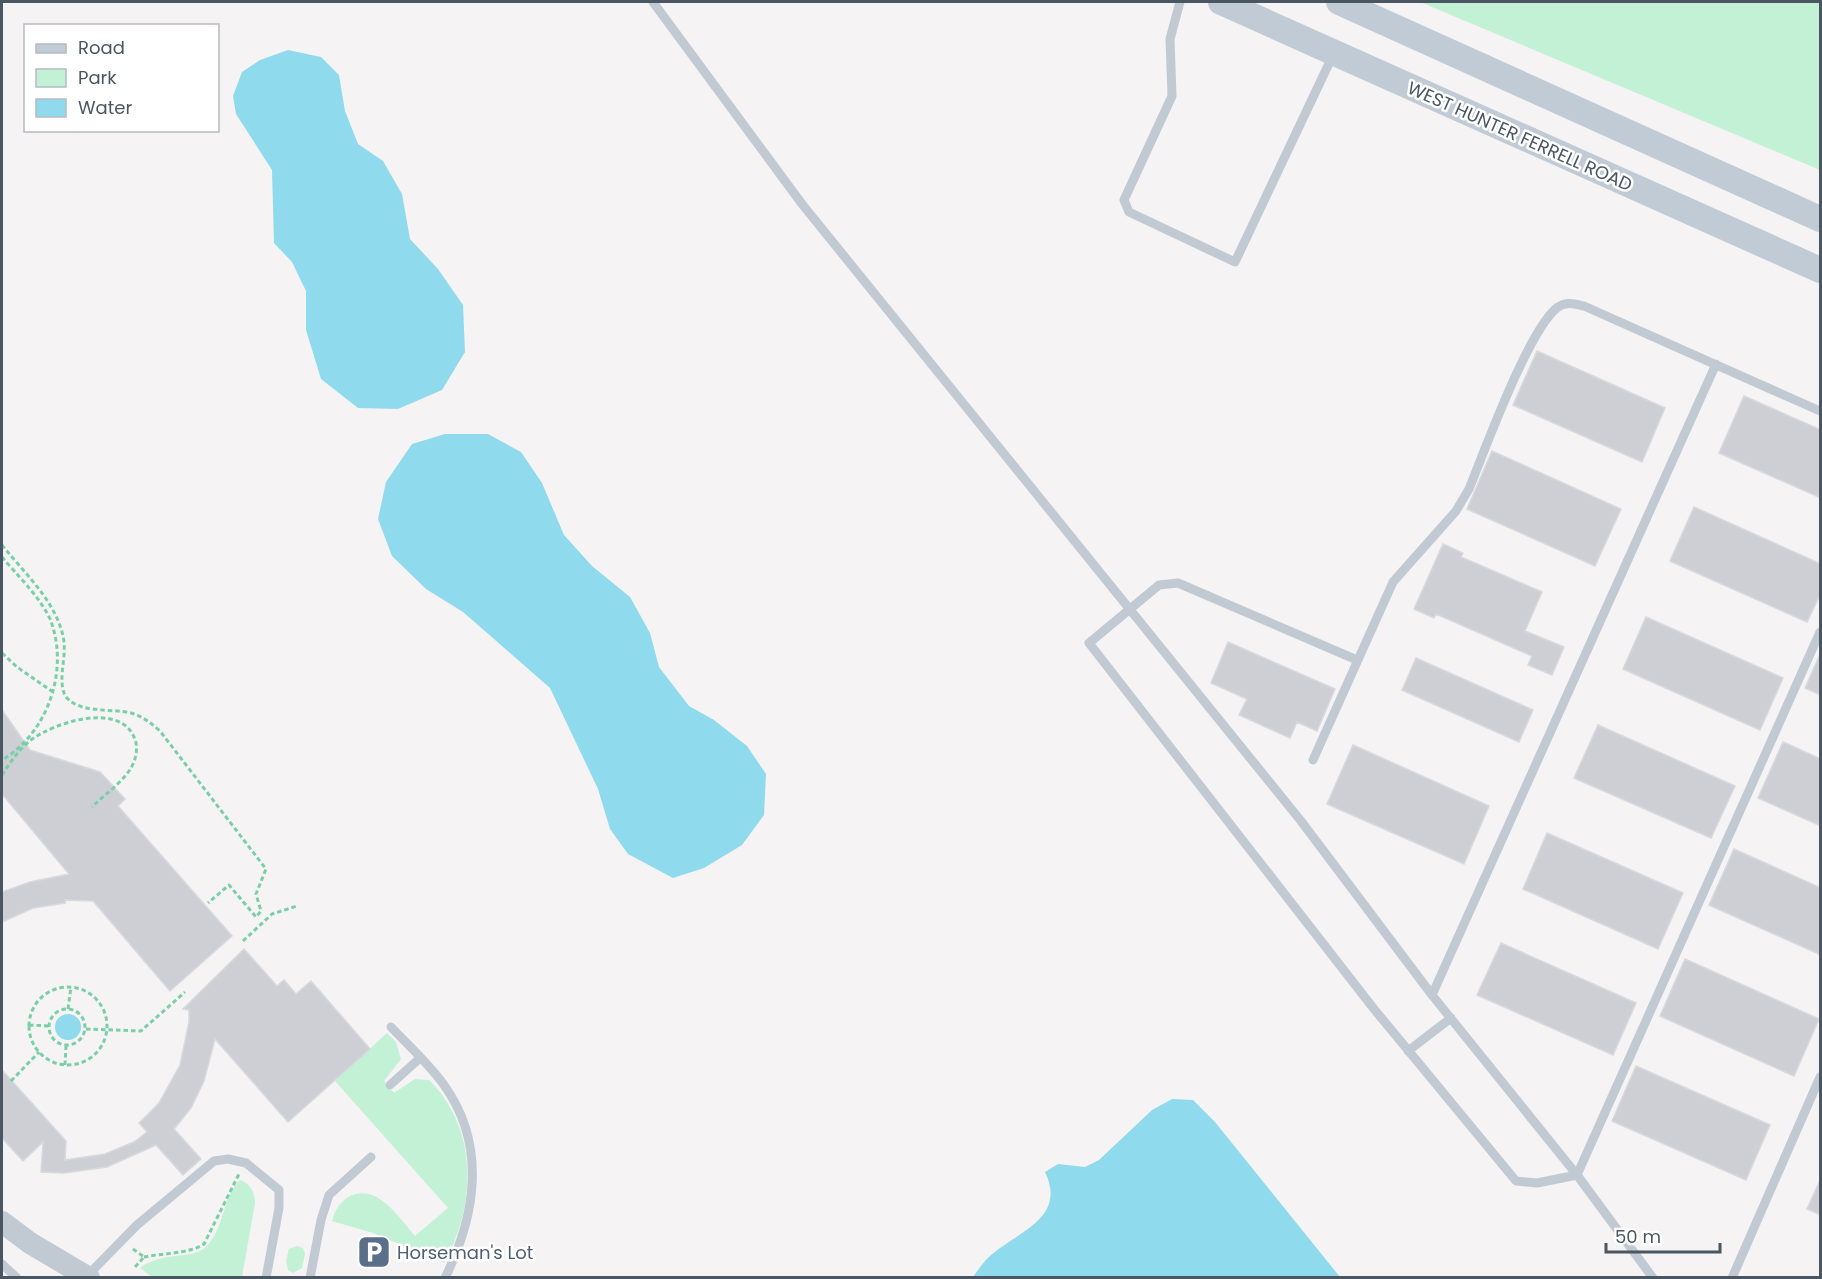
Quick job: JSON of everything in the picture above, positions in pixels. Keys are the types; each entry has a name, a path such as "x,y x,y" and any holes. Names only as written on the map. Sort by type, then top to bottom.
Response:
{"main road":[{"name":"WEST HUNTER FERRELL ROAD","path":"1221,2 1821,270"},
{"path":"1339,2 1821,219"}],"street":[{"path":"2,1222 87,1277"}],"lane":[{"path":"653,2 802,204 1301,821 1432,995 1577,1176 1653,1278"},
{"path":"1180,2 1170,39 1172,96 1124,200 1130,212 1235,262 1334,53"},
{"path":"1313,760 1393,582 1456,511 1537,330 1560,306 1571,303 1584,306 1821,411"},
{"path":"1432,995 1716,364"},
{"path":"1357,660 1178,583 1159,585 1128,608 1089,643 1408,1051 1516,1181 1537,1183 1577,1176"},
{"path":"1577,1176 1821,632"},
{"path":"1408,1051 1450,1018"},
{"path":"391,1027 444,1085 459,1110 472,1153 474,1173 468,1220 445,1278"},
{"path":"390,1086 420,1058"},
{"path":"1732,1278 1821,1077"},
{"path":"310,1278 321,1220 329,1195 371,1157"},
{"path":"87,1277 137,1225 210,1163 228,1159 255,1168 279,1190 279,1208 266,1278"},
{"path":"2,1264 17,1278"}],"path":[{"path":"2,545 47,600 60,626 64,647 62,684 66,698 78,706 130,713 150,722 160,731 266,869 258,888 257,900 261,911 256,917 229,885 208,903"},
{"path":"2,557 50,619 57,656 53,692 43,717 28,737 2,760"},
{"path":"2,653 16,667 53,692"},
{"path":"2,775 32,740 55,728 94,718 116,719 131,730 136,740 137,752 126,774 92,807"},
{"path":"243,941 272,914 297,906"},
{"path":"68,1009 71,987"},
{"path":"71,987 95,998 105,1015 107,1030 97,1053 80,1063 65,1065 50,1061 39,1052 32,1041 29,1025 30,1015 39,1000 53,990 71,987"},
{"path":"86,1029 141,1031 185,992"},
{"path":"68,1009 83,1018 86,1029 82,1039 66,1046 55,1041 50,1026 56,1013 68,1009"},
{"path":"29,1025 50,1026"},
{"path":"65,1065 66,1046"},
{"path":"11,1081 39,1052"},
{"path":"135,1267 144,1257 168,1251 196,1249 204,1244 238,1174"},
{"path":"133,1249 144,1257"}],"green space":[{"path":"1420,2 1820,2 1820,170"},
{"path":"387,1033 396,1042 401,1059 384,1081 394,1093 415,1079 429,1080 445,1100 457,1121 464,1144 467,1168 462,1217 455,1241 444,1263 373,1233 332,1221 341,1203 347,1198 358,1194 368,1194 377,1197 394,1211 415,1236 448,1208 335,1081"},
{"path":"240,1180 247,1183 251,1189 255,1203 242,1277 152,1277 140,1268 157,1259 192,1253 206,1247 217,1231 230,1195"},
{"path":"297,1246 303,1248 305,1254 302,1268 293,1273 288,1270 286,1261 289,1249"}],"water":[{"path":"288,50 321,57 339,75 345,111 358,144 383,161 402,194 410,239 438,269 463,305 465,352 442,390 398,409 358,408 321,379 306,330 306,291 292,262 274,243 272,170 236,114 233,96 242,72 260,60"},
{"path":"445,434 488,434 521,452 542,483 564,535 592,566 630,597 650,633 659,667 689,706 714,720 747,746 766,774 764,815 742,845 704,868 673,878 628,854 610,829 598,789 550,688 463,612 426,589 392,556 378,519 386,482 412,444"},
{"path":"68,1014 77,1018 81,1027 77,1036 68,1040 59,1036 55,1027 59,1018"},
{"path":"1172,1099 1193,1100 1215,1122 1340,1277 973,1277 991,1255 1037,1222 1045,1212 1050,1201 1050,1188 1045,1172 1058,1164 1085,1167 1099,1160 1152,1110"}],"building":[{"path":"1537,351 1665,408 1642,462 1513,405"},
{"path":"1744,396 1821,430 1821,498 1719,453"},
{"path":"1492,451 1621,509 1595,566 1467,509"},
{"path":"1694,507 1821,564 1821,593 1807,622 1670,561"},
{"path":"1443,544 1463,553 1461,557 1542,592 1525,631 1564,647 1552,675 1528,665 1532,656 1436,614 1434,618 1414,609"},
{"path":"1646,617 1783,678 1760,730 1623,669"},
{"path":"1228,642 1335,689 1317,731 1297,722 1290,738 1239,715 1247,699 1211,683"},
{"path":"1821,652 1821,695 1805,688"},
{"path":"1416,658 1533,710 1519,742 1402,690"},
{"path":"2,710 30,750 100,772 125,799 118,806 232,936 170,991 93,901 65,900 65,903 33,908 2,922 2,892 30,882 69,874 2,794"},
{"path":"1598,725 1735,786 1711,838 1574,778"},
{"path":"1783,742 1821,759 1821,826 1758,798"},
{"path":"1353,745 1489,806 1464,864 1327,804"},
{"path":"1547,833 1683,893 1658,949 1523,889"},
{"path":"1734,849 1821,888 1821,955 1709,905"},
{"path":"1501,943 1636,1003 1613,1055 1477,995"},
{"path":"244,949 277,986 284,980 296,994 311,981 370,1049 288,1122 215,1039 204,1081 191,1108 174,1129 201,1159 183,1175 156,1145 107,1167 64,1173 41,1172 43,1142 23,1161 2,1138 2,1070 66,1141 65,1160 105,1154 134,1142 147,1132 139,1123 159,1103 180,1065 189,1022 189,1010 183,1009"},
{"path":"1685,959 1819,1019 1794,1076 1660,1016"},
{"path":"1636,1066 1770,1125 1746,1180 1612,1121"},
{"path":"1821,1178 1821,1215 1807,1209"}],"place":[{"name":"Horseman's Lot","path":"374,1252"}]}
